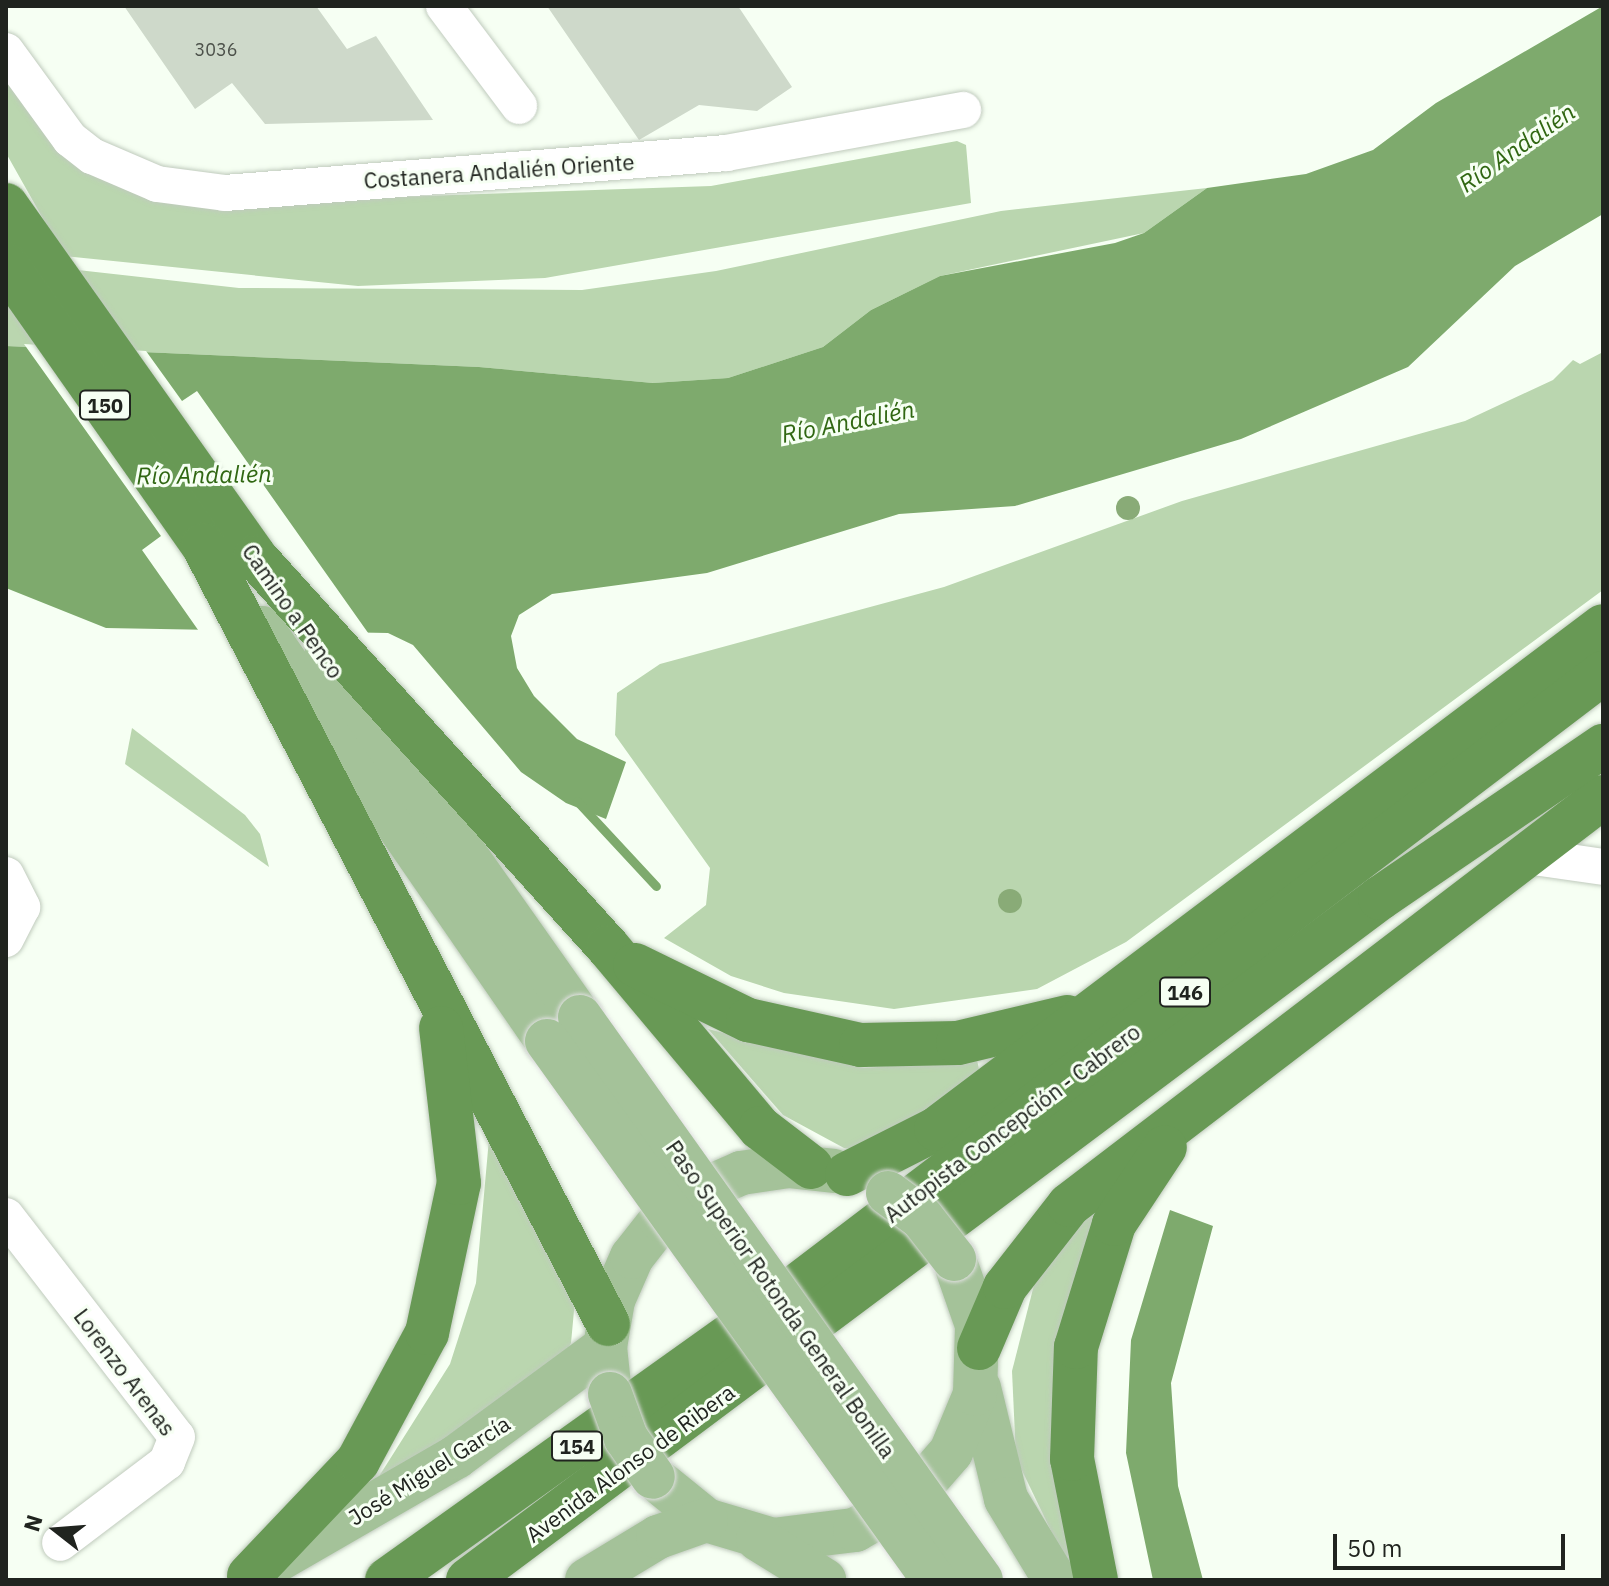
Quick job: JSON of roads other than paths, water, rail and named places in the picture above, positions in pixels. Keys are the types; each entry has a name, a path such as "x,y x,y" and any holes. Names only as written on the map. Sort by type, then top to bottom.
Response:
{"highway":[{"name":"Camino a Penco","path":"6,205 255,557 391,784"},
{"name":"150","path":"6,265 203,545 391,784"},
{"path":"608,947 760,1128 829,1170 936,1129 1085,1012 1603,626"},
{"name":"Autopista Concepción - Cabrero","path":"765,1310 1603,673"},
{"name":"Autopista Concepción - Cabrero","path":"791,1346 1345,924 1603,746"},
{"path":"391,784 608,947 748,1020 861,1045 958,1043 1085,1012"},
{"path":"246,1578 318,1511 385,1421 442,1285 458,1144 448,1059 424,968 391,784"},
{"path":"979,1361 1005,1287 1046,1229 1218,1089 1603,797"},
{"path":"424,968 607,1335"},
{"path":"1096,1580 1070,1432 1085,1306 1135,1187 1218,1089"},
{"name":"Avenida Alonso de Ribera","path":"387,1580 765,1310"},
{"name":"Avenida Alonso de Ribera","path":"468,1580 791,1346"}],"main road":[{"path":"391,784 564,1029"},
{"name":"Paso Superior Rotonda General Bonilla","path":"564,1029 934,1580"},
{"name":"Paso Superior Rotonda General Bonilla","path":"564,1029 981,1580"},
{"path":"824,1580 752,1537 706,1520 653,1477 626,1438 610,1394 607,1335 632,1257 679,1205 741,1173 829,1170 888,1193 922,1218 954,1259 972,1302 988,1445 1006,1499 1055,1580"},
{"name":"José Miguel García","path":"246,1578 456,1457 607,1335"},
{"path":"752,1537 835,1536 910,1499 956,1443 979,1361"},
{"path":"587,1580 658,1537 706,1520"}],"street":[{"path":"444,6 519,106"},
{"name":"Costanera Andalién Oriente","path":"6,51 53,117 92,156 157,184 225,193 726,153 963,110"},
{"path":"1527,856 1603,867"},
{"path":"6,939 14,886"},
{"name":"Lorenzo Arenas","path":"6,1216 177,1437 167,1462 60,1543"}],"water":[{"name":"Río Andalién","path":"1603,6 1603,214 1515,266 1408,367 1241,439 1015,506 899,514 707,573 552,594 519,615 511,636 517,668 534,696 577,739 626,762 606,819 566,803 521,772 413,645 388,633 106,628 6,588 6,346 479,367 653,383 728,378 823,347 871,310 940,276 1115,243 1144,233 1207,188 1306,174 1373,150 1436,103"},
{"path":"1170,1210 1213,1226 1171,1383 1178,1486 1203,1580 1153,1580 1126,1453 1131,1340"}],"waterway":[{"path":"577,801 656,886"}]}
